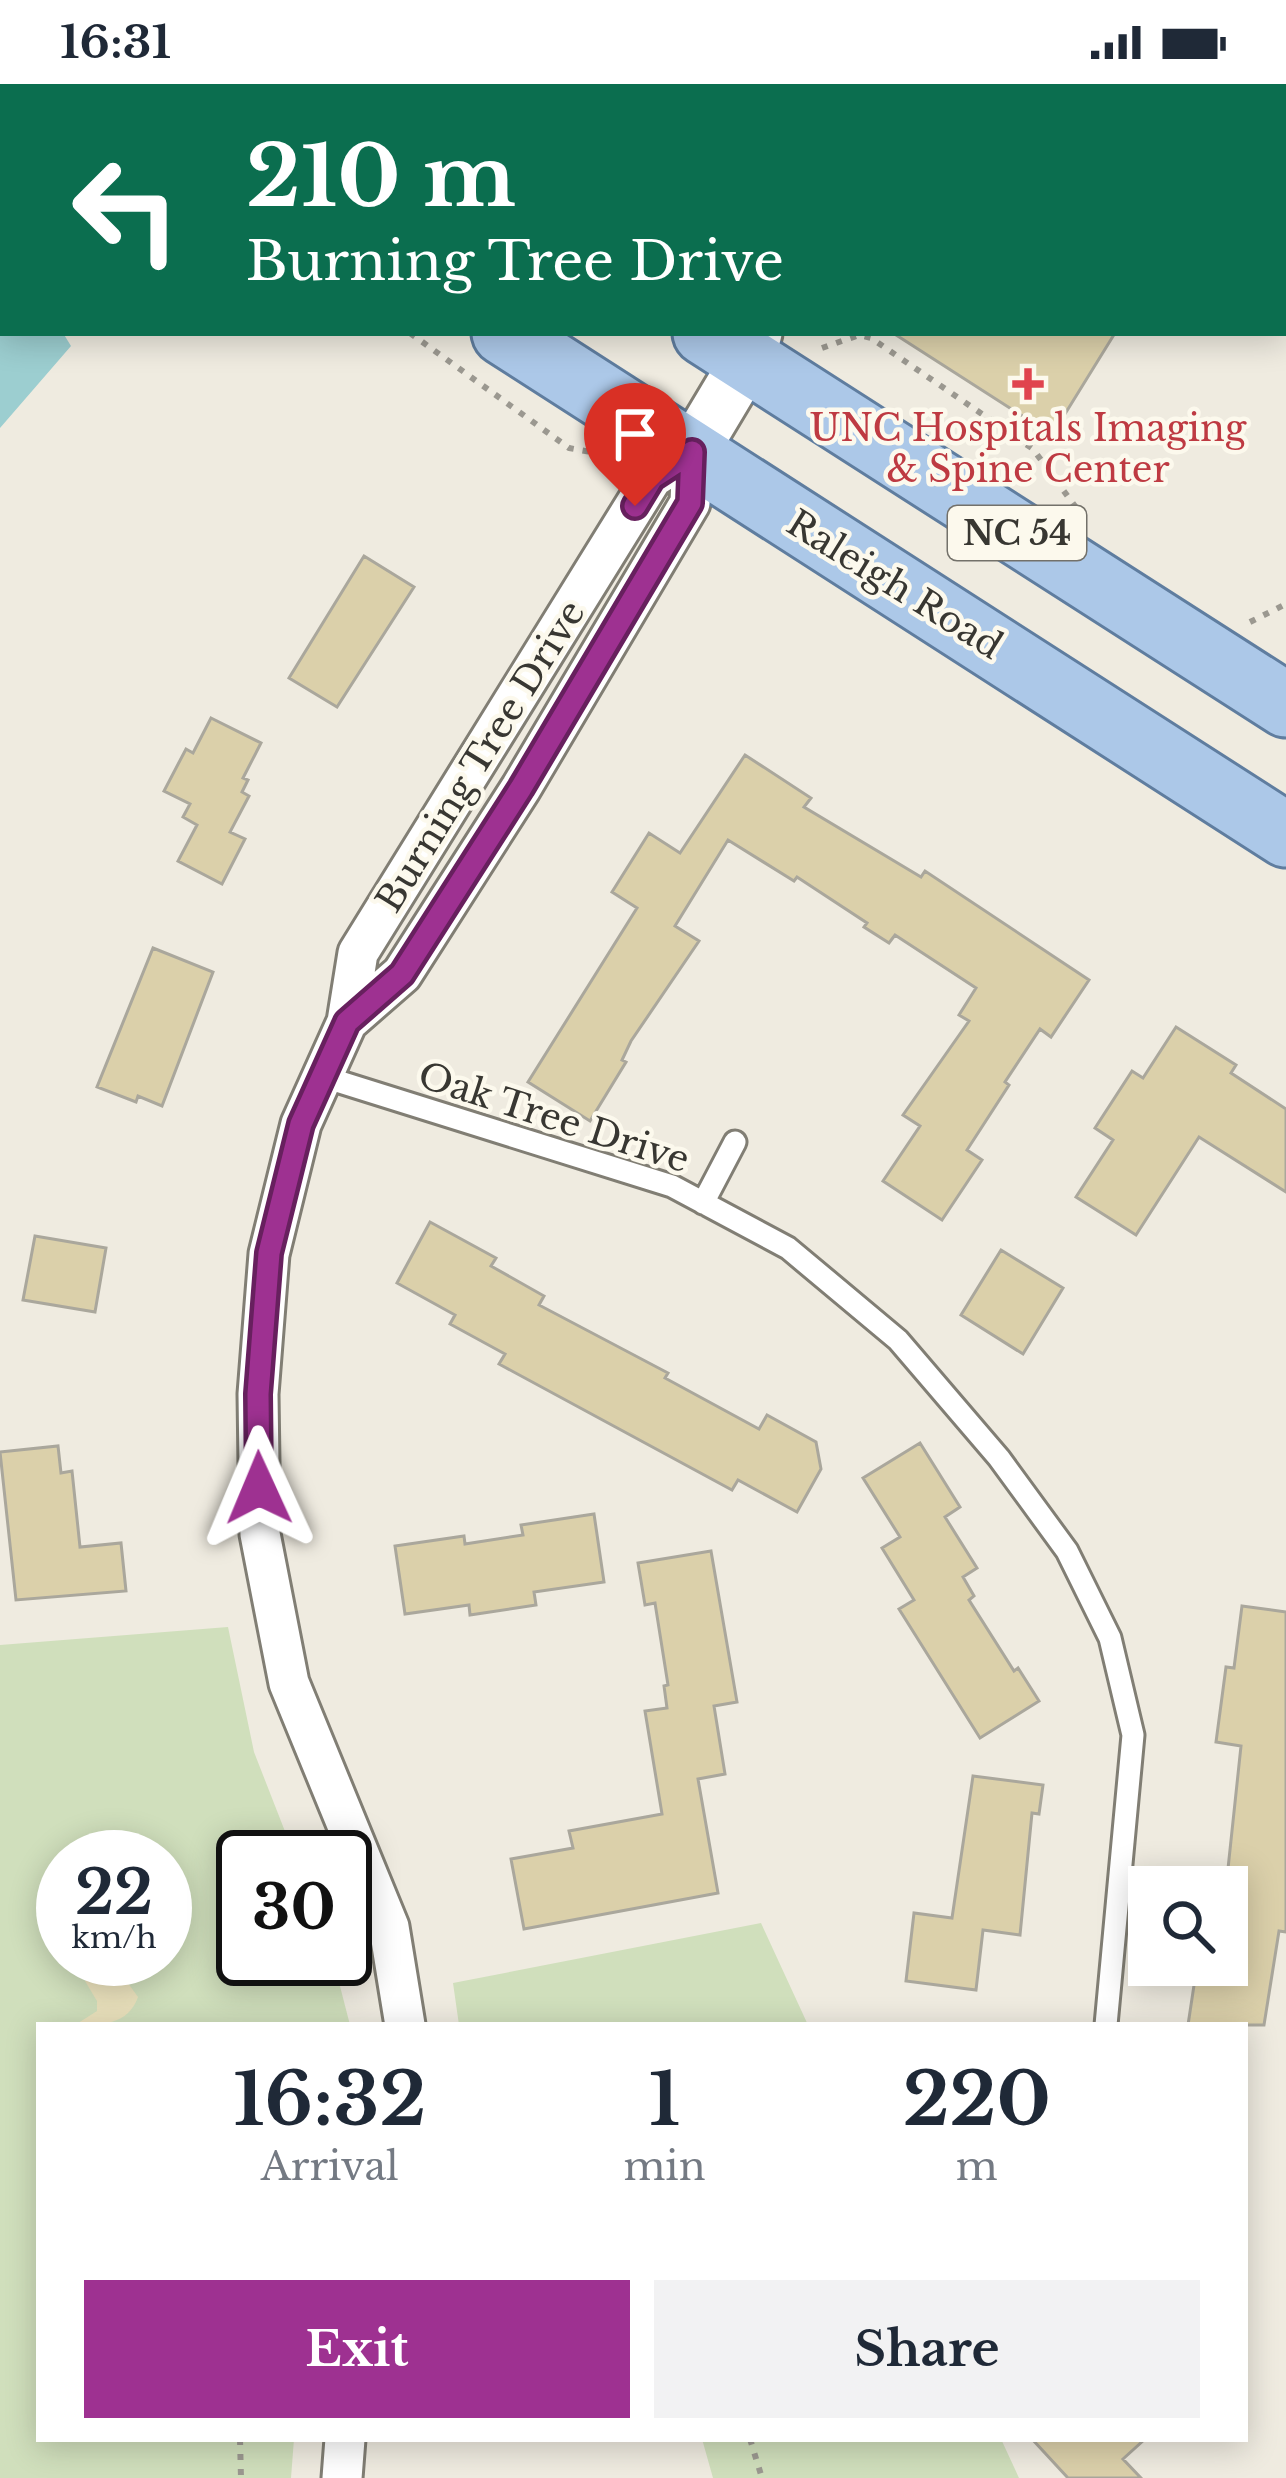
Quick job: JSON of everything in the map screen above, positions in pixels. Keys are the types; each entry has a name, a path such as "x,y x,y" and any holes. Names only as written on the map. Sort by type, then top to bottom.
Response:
{"main road":[{"name":"Raleigh Road","path":"509,336 1286,835"},
{"name":"NC 54","path":"736,342 1286,705"}],"street":[{"name":"Burning Tree Drive","path":"405,2022 389,1928 289,1683 260,1534 258,1394 269,1253 301,1124 347,1022 402,974 521,788 690,503 692,452 736,342"},
{"path":"342,2478 345,2442"}],"lane":[{"name":"Oak Tree Drive","path":"324,1077 672,1186 788,1248 898,1340 999,1458 1076,1570 1109,1638 1133,1735 1106,2022"},
{"path":"704,1203 735,1142"}],"path":[{"path":"414,336 569,448 605,454"},
{"path":"820,349 856,336"},
{"path":"863,336 1033,449 1085,518"},
{"path":"1250,622 1286,604"},
{"path":"1232,610 1268,634"},
{"path":"240,2442 241,2478"},
{"path":"751,2442 762,2478"}],"green space":[{"path":"228,1627 254,1752 284,1830 216,1830 216,1986 340,1986 349,2022 36,2022 36,2442 294,2442 291,2478 0,2478 0,1645"},
{"path":"761,1923 807,2022 459,2022 453,1983"},
{"path":"703,2442 1002,2442 1019,2478 713,2478"}],"sand":[{"path":"88,1986 130,1986 138,1997 121,2018 80,2022 97,2011"}],"water":[{"path":"0,336 65,336 71,346 0,428"}],"building":[{"name":"UNC Hospitals Imaging & Spine Center","path":"898,336 1113,336 1052,435"},
{"path":"364,556 414,587 337,707 289,678"},
{"path":"211,718 261,743 243,778 248,780 242,792 249,796 230,832 245,839 222,884 178,861 197,825 183,817 190,804 164,791 186,749 193,753"},
{"path":"745,755 811,798 804,807 921,877 925,871 1089,980 1051,1037 1040,1029 1005,1082 1009,1085 967,1150 982,1160 942,1220 883,1181 920,1126 903,1115 969,1021 959,1015 976,988 895,935 889,943 797,877 794,881 728,840 675,926 699,941 631,1041 622,1060 626,1062 590,1121 528,1082 637,908 612,892 649,833 680,853"},
{"path":"153,948 213,972 162,1106 97,1087"},
{"path":"1176,1027 1236,1065 1231,1073 1286,1109 1286,1192 1199,1137 1136,1235 1076,1197 1113,1140 1095,1128 1132,1071 1143,1078"},
{"path":"430,1222 496,1258 491,1266 544,1296 539,1305 668,1373 665,1378 759,1429 767,1415 816,1442 821,1469 797,1512 738,1480 732,1490 499,1364 505,1354 450,1324 455,1315 397,1283"},
{"path":"35,1236 106,1248 95,1312 23,1300"},
{"path":"1001,1250 1063,1288 1023,1354 961,1315"},
{"path":"920,1443 960,1507 945,1517 977,1568 963,1577 974,1596 969,1600 1039,1701 980,1738 899,1609 914,1600 882,1548 900,1537 863,1478"},
{"path":"58,1446 61,1473 72,1471 80,1547 121,1543 126,1591 16,1600 0,1452"},
{"path":"594,1514 604,1582 534,1592 536,1605 470,1615 469,1605 405,1614 395,1546 464,1536 465,1544 523,1535 521,1525"},
{"path":"711,1551 737,1702 714,1706 725,1774 698,1779 718,1893 524,1929 511,1859 573,1848 569,1831 662,1814 645,1711 667,1708 664,1686 668,1685 655,1603 645,1605 638,1563"},
{"path":"1242,1606 1286,1612 1286,1932 1279,1931 1264,2025 1188,2022 1194,1986 1248,1986 1248,1866 1228,1866 1241,1746 1216,1742 1226,1667 1234,1668"},
{"path":"973,1776 1043,1785 1039,1814 1032,1813 1020,1935 983,1930 976,1990 906,1981 914,1913 952,1918"},
{"path":"1035,2442 1142,2442 1123,2459 1141,2478 1068,2478"}],"place":[{"name":"UNC Hospitals Imaging & Spine Center","path":"1028,384"}],"route":[{"path":"259,1488 258,1394 269,1253 301,1124 347,1022 402,974 521,788 690,503 692,452 652,478 635,506"}]}
